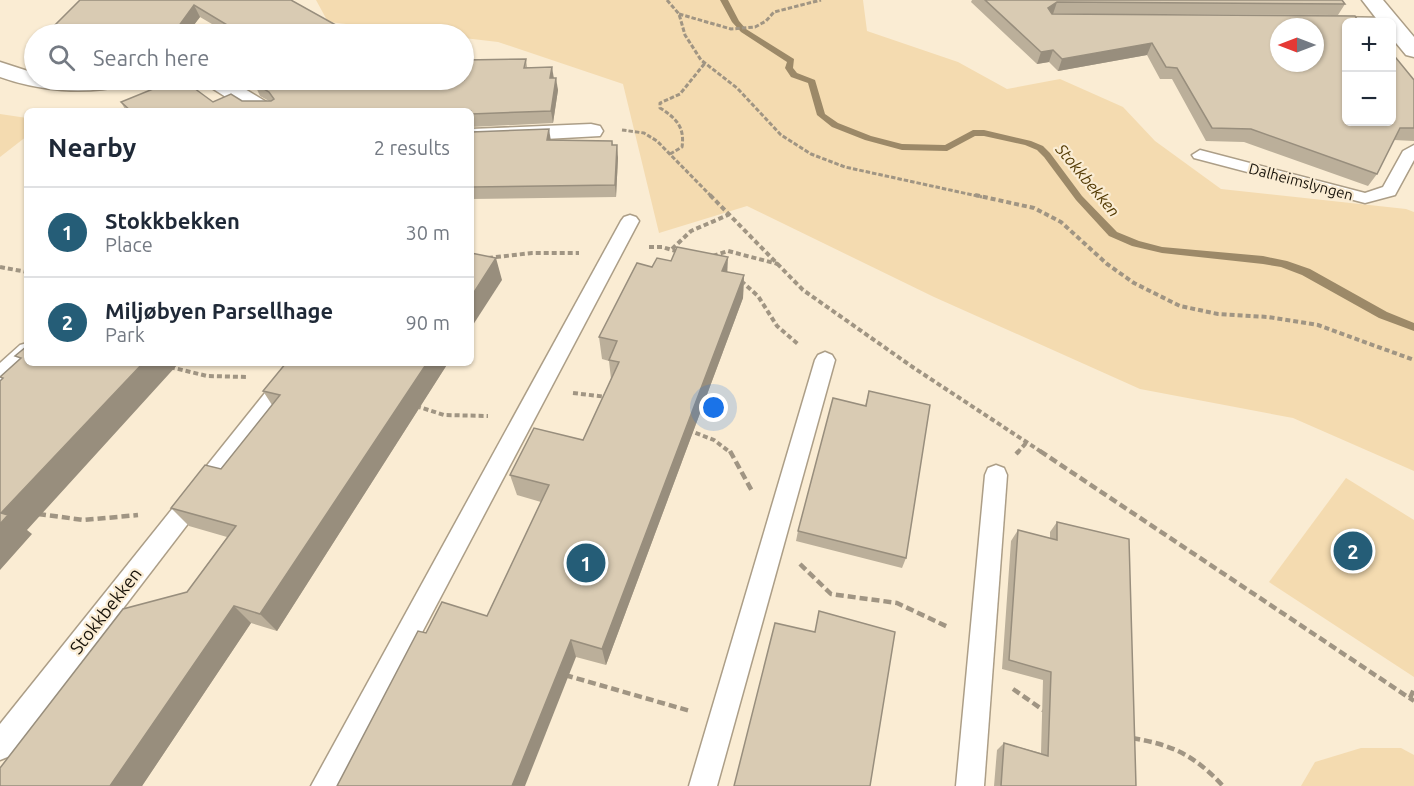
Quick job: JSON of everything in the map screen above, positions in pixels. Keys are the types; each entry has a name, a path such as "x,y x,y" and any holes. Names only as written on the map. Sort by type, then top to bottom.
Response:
{"street":[{"path":"1372,0 1386,18"},
{"path":"1396,30 1414,50"},
{"path":"0,69 24,78"},
{"path":"231,90 260,108"},
{"path":"474,136 591,131"}],"lane":[{"path":"1324,21 1342,22"},
{"name":"Dalheimslyngen","path":"1200,155 1365,198 1389,191 1409,154 1414,150"},
{"path":"325,786 630,221"},
{"path":"0,375 24,353"},
{"path":"704,786 825,360"},
{"name":"Stokkbekken","path":"0,746 299,366"},
{"path":"970,786 996,475"}],"path":[{"path":"667,0 679,14 685,35 705,63 737,88 781,135 811,154 845,167 1034,208 1061,222 1091,250 1134,283 1180,306 1218,314 1268,317 1318,325 1414,360"},
{"path":"679,14 731,29 755,27 766,21 774,12 821,0"},
{"path":"670,154 682,147 684,134 675,118 660,108 660,103 680,94 705,63"},
{"path":"591,131 626,130 644,134 657,141 803,290 914,368 1412,699 1414,689"},
{"path":"672,249 692,231 729,215"},
{"path":"480,257 532,253 614,252 650,247 672,249 681,253"},
{"path":"708,257 728,251 778,265"},
{"path":"0,267 24,271"},
{"path":"734,278 751,286 764,302 776,325 806,351 825,360"},
{"path":"164,366 207,376 252,377"},
{"path":"405,403 444,415 495,416 565,392 611,398"},
{"path":"676,427 710,437 724,444 735,454 775,540 831,594 897,603 980,654 1052,716"},
{"path":"34,512 84,520 139,515"},
{"path":"556,672 723,720"},
{"path":"1126,737 1176,747 1202,762 1223,786"}],"shaded area":[{"path":"316,0 863,0 867,31 958,62 1007,89 1060,79 1123,107 1155,141 1221,189 1406,209 1414,212 1414,471 1293,418 1140,389 934,297 747,206 659,233 623,84 498,42 474,39 474,24 328,22"},
{"path":"0,114 24,118 24,138 0,157"},
{"path":"1346,478 1414,520 1414,677 1269,582"},
{"path":"1361,748 1401,748 1414,755 1414,786 1301,786 1315,762"}],"building":[{"path":"80,0 291,0 334,24 225,24 194,5 180,24 56,24"},
{"path":"985,0 1342,0 1345,4 1057,2 1048,8 1052,14 1355,16 1356,18 1342,18 1342,126 1396,126 1396,58 1414,80 1414,128 1400,128 1377,174 1251,129 1212,128 1177,68 1166,67 1152,43 1062,59 1053,50 1041,52"},
{"path":"526,59 524,68 552,67 550,78 556,78 551,111 474,114 474,108 128,108 121,102 150,90 197,90 213,102 231,94 242,101 271,101 274,99 266,90 474,90 474,60"},
{"path":"549,129 547,140 612,141 612,145 617,145 615,185 474,187 474,132"},
{"path":"677,247 728,257 722,271 744,275 602,649 571,640 512,786 337,786 418,631 426,633 442,602 487,616 549,485 510,475 534,428 583,440 619,362 609,360 617,341 599,337 637,263 652,267 657,258 671,261"},
{"path":"474,254 496,258 474,292"},
{"path":"24,348 24,366 140,366 1,513 8,515 0,524 0,381 3,378 0,377 21,358 15,356"},
{"path":"284,366 425,366 260,614 234,606 110,786 0,786 0,768 123,609 187,592 236,526 171,508 205,465 221,469 280,395 263,391"},
{"path":"869,391 930,405 906,558 798,531 833,398 866,406"},
{"path":"1057,522 1129,539 1136,786 1001,786 1004,743 1048,756 1051,672 1009,660 1018,530 1057,540"},
{"path":"819,611 895,632 870,786 734,786 775,623 815,632"}],"waterway":[{"name":"Stokkbekken","path":"724,0 736,22 744,31 791,61 789,68 794,75 812,82 821,115 835,125 868,138 902,147 947,148 973,133 984,133 1028,143 1040,148 1047,155 1079,198 1113,234 1136,244 1162,250 1283,264 1306,272 1383,315 1414,327"}],"place":[{"name":"Miljøbyen Parsellhage","path":"1353,551"},
{"name":"Stokkbekken","path":"586,563"}]}
